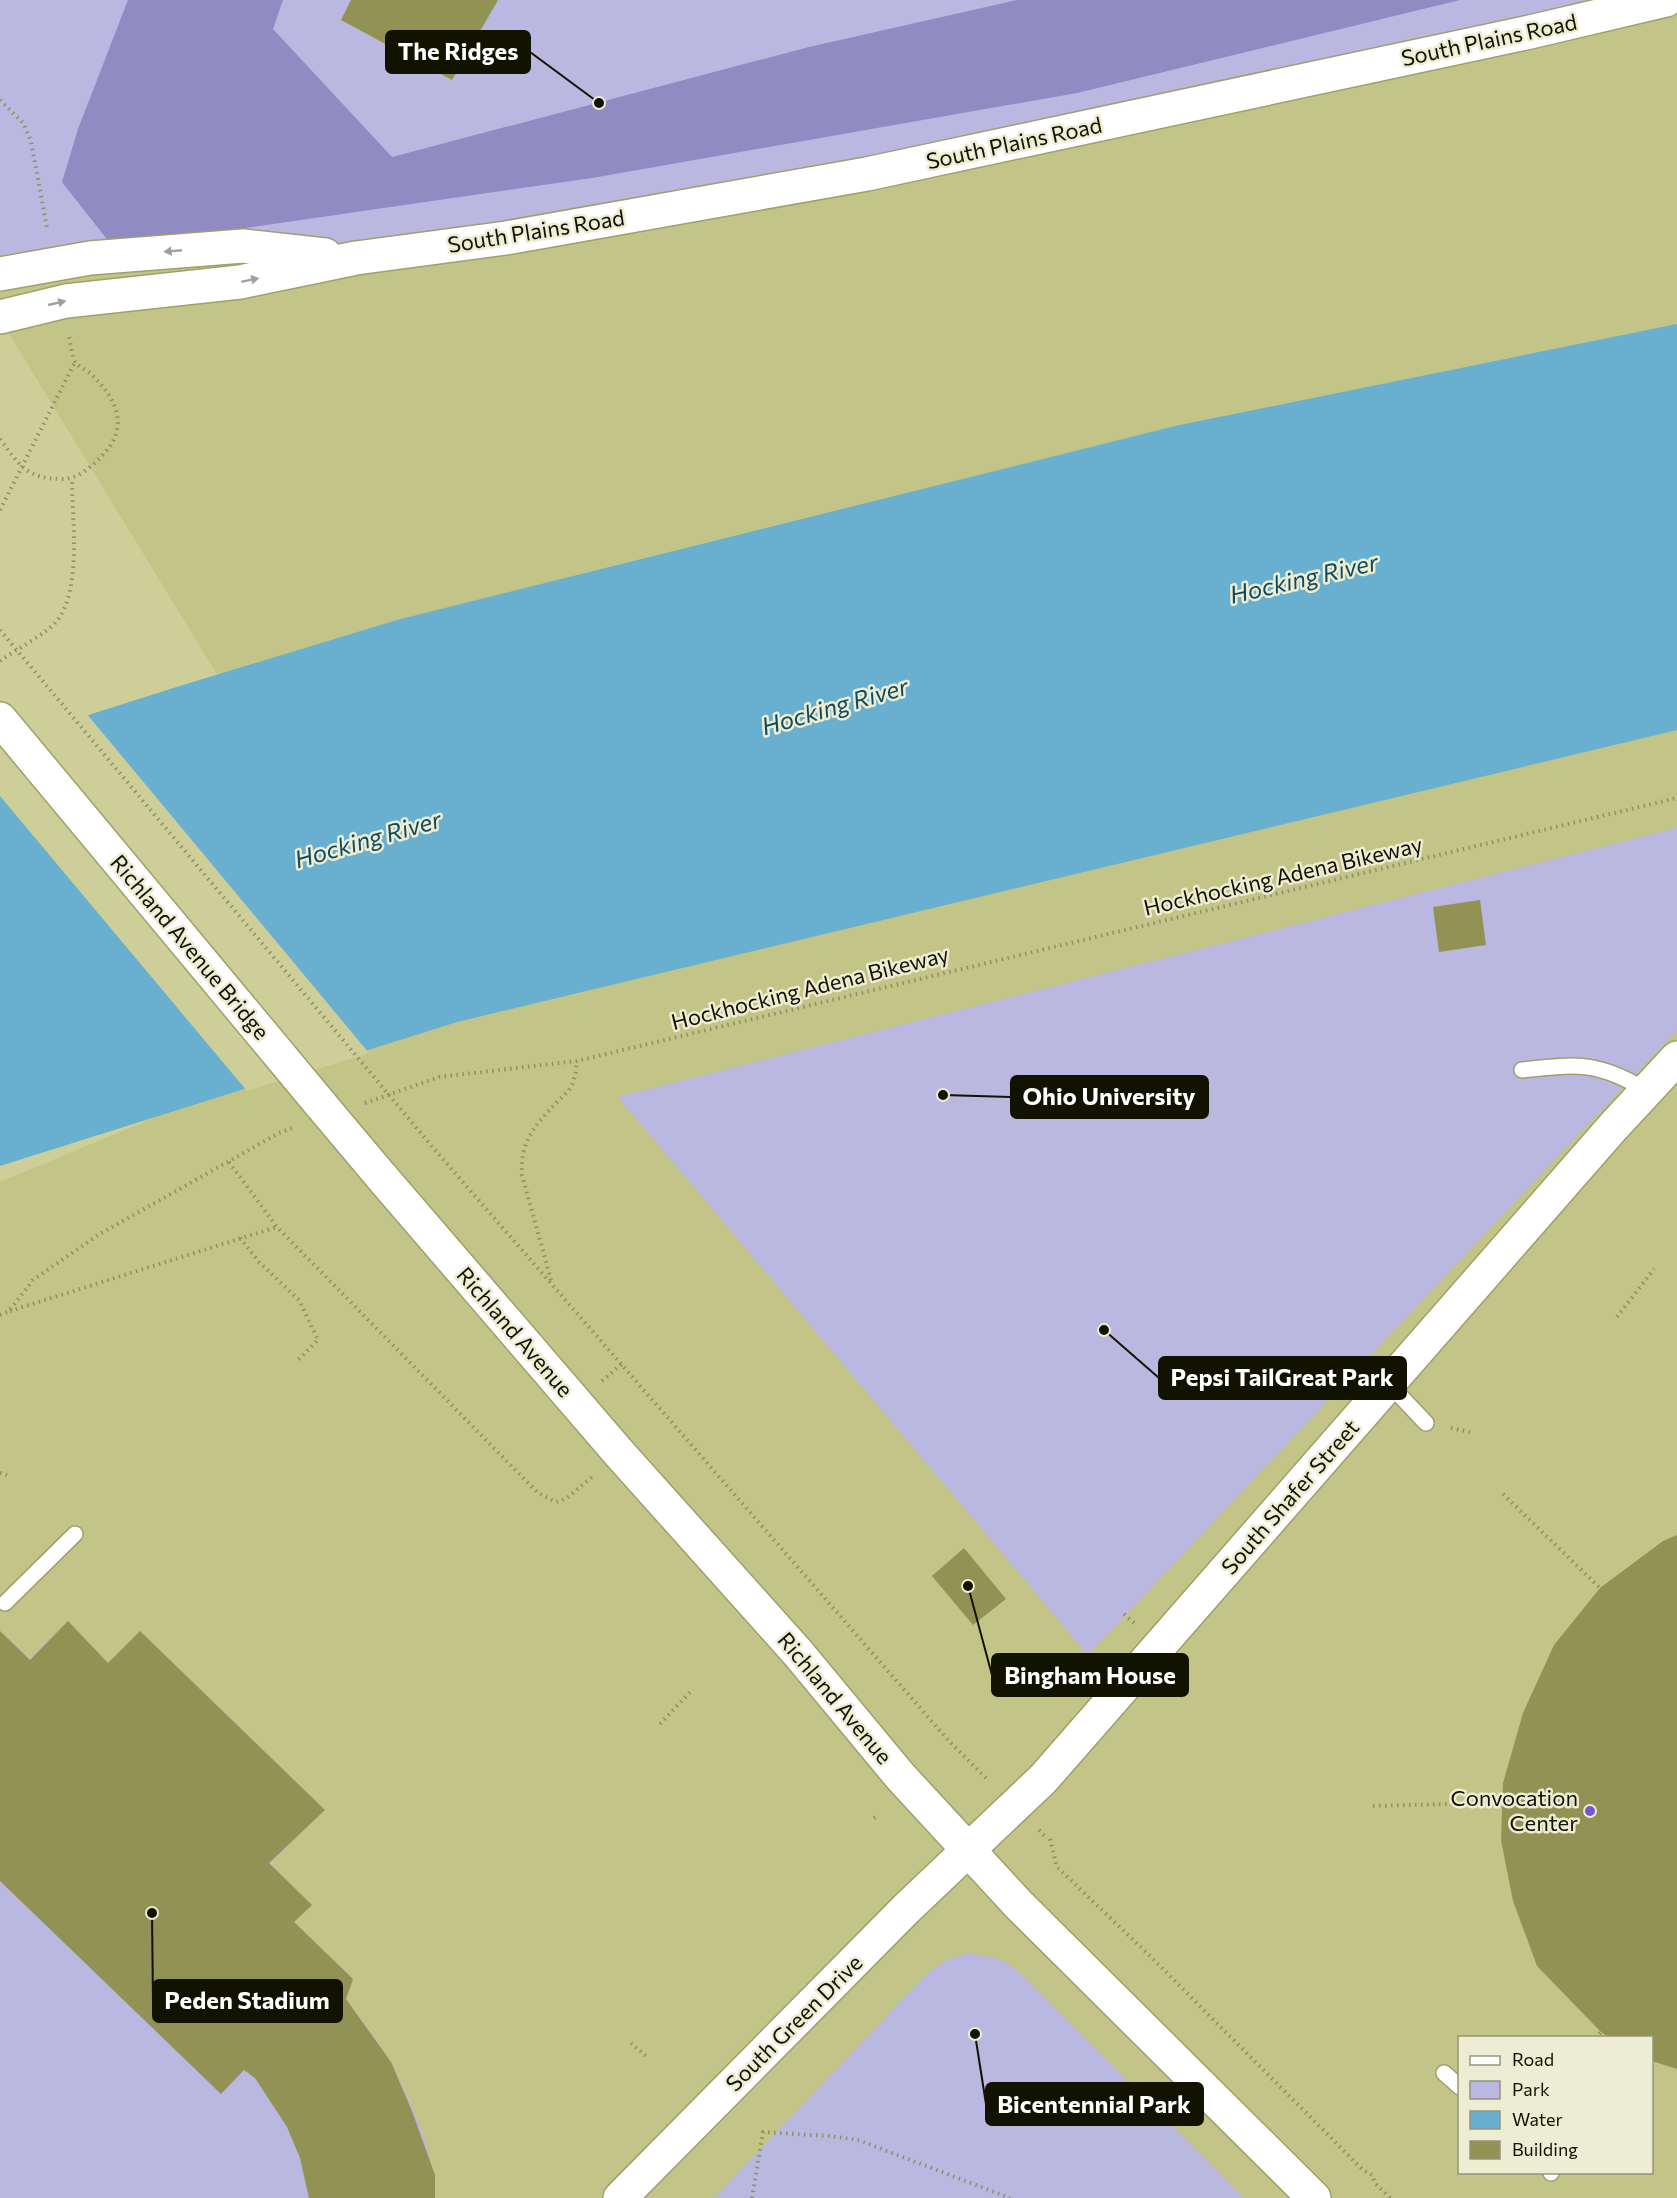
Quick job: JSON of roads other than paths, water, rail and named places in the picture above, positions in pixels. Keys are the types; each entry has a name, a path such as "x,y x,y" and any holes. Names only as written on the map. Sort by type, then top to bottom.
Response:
{"main road":[{"name":"South Plains Road","path":"0,317 66,301 240,282 356,258 506,238 867,174 1530,32 1666,0"},
{"name":"South Plains Road","path":"0,274 90,258 243,246 356,258"},
{"name":"Richland Avenue Bridge","path":"0,718 380,1175"},
{"name":"South Shafer Street","path":"968,1849 1016,1807 1043,1779 1677,1058"},
{"name":"Richland Avenue","path":"380,1175 619,1453 798,1653 900,1776 1027,1912 1314,2198"},
{"name":"South Green Drive","path":"620,2198 968,1849"}],"lane":[{"path":"1522,1070 1568,1065 1596,1068 1618,1073 1647,1090"},
{"path":"1389,1384 1426,1423"},
{"path":"6,1603 75,1534"},
{"path":"1444,2073 1458,2085"}],"water":[{"name":"Hocking River","path":"1677,324 1677,730 457,1022 0,1166 0,743 397,620 1175,426"}],"place":[{"name":"The Ridges","path":"599,103"},
{"name":"Ohio University","path":"943,1095"},
{"name":"Pepsi TailGreat Park","path":"1104,1330"},
{"name":"Bingham House","path":"968,1586"},
{"name":"Convocation Center","path":"1590,1811"},
{"name":"Peden Stadium","path":"152,1913"},
{"name":"Bicentennial Park","path":"975,2034"}]}
